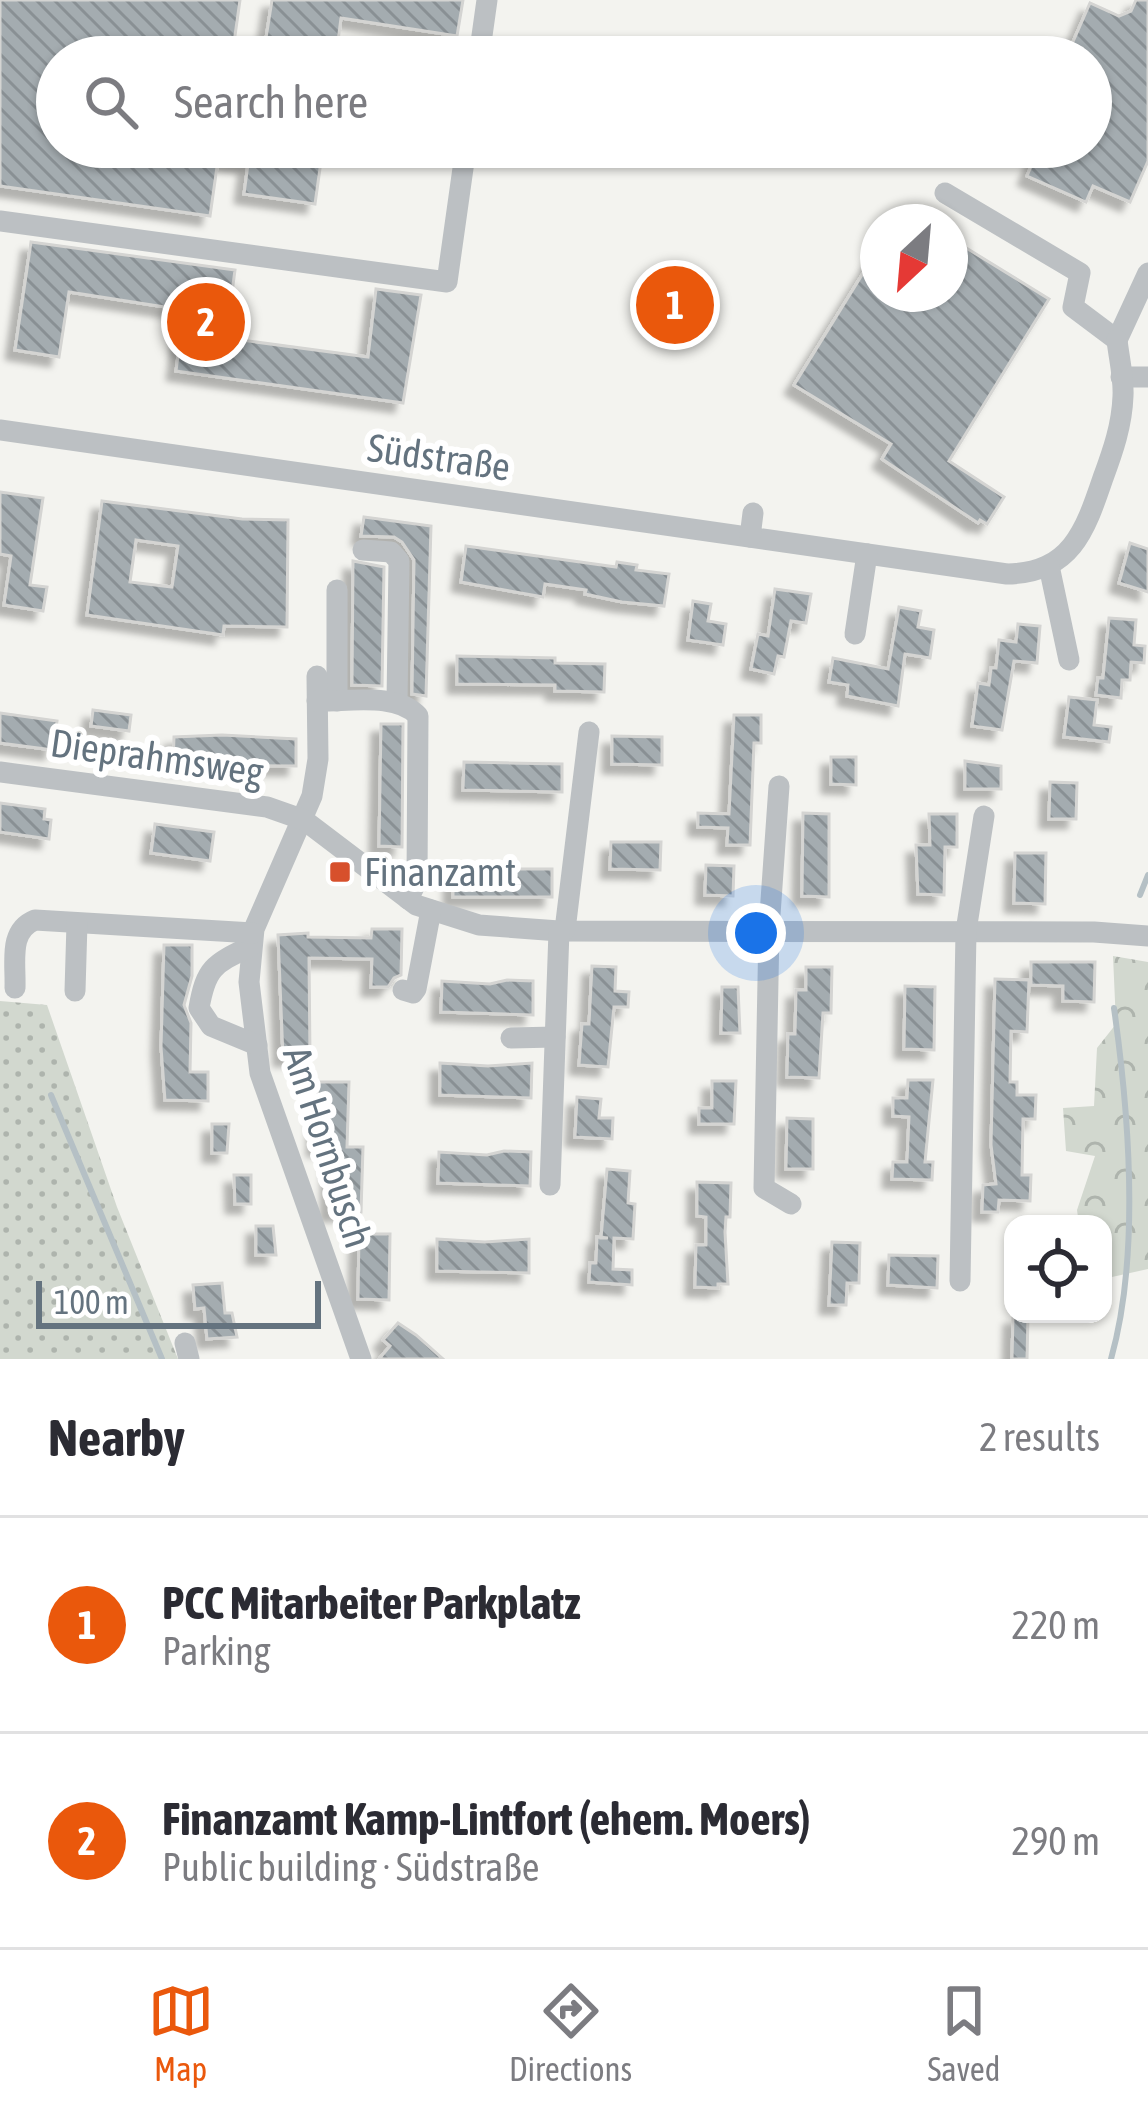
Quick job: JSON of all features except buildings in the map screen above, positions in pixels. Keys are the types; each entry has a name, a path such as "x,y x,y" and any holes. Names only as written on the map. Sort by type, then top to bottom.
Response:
{"street":[{"path":"482,36 487,0"},
{"path":"0,221 447,282 463,168"},
{"path":"945,194 1080,273 1072,307 1117,340"},
{"path":"1069,660 1049,566 1063,556 1088,521 1117,439 1124,394 1117,340 1148,273"},
{"path":"1121,376 1148,377"},
{"name":"Südstraße","path":"0,430 1007,574 1049,566"},
{"path":"750,537 753,512"},
{"path":"363,550 392,552 399,561 397,703"},
{"path":"855,634 867,554"},
{"path":"327,701 337,590"},
{"path":"317,676 327,701"},
{"path":"327,701 397,703 418,716 417,881 407,899"},
{"name":"Am Hornbusch","path":"327,701 304,820 252,940 249,982 260,1073 361,1359"},
{"path":"550,1184 562,930 589,732"},
{"name":"Dieprahmsweg","path":"0,772 250,803 304,820 407,899 478,926 1148,936"},
{"path":"779,786 769,929 764,1188 791,1204"},
{"path":"961,1281 966,931 984,816"},
{"path":"403,990 413,993 416,989 431,910"},
{"path":"15,988 16,937 21,927 35,920 252,940"},
{"path":"75,991 77,923"},
{"path":"252,940 214,964 203,981 200,1008 212,1026 257,1045"},
{"path":"511,1037 555,1037"}],"green space":[{"path":"1113,956 1148,962 1148,1269 1112,1277 1112,1215 1078,1215 1077,1210 1095,1156 1066,1151 1063,1108 1094,1106 1097,1048 1116,1024"},
{"path":"0,1001 47,1005 117,1207 178,1359 0,1359"}],"waterway":[{"path":"1140,895 1148,875"},
{"path":"1111,1359 1129,1231 1124,1093 1114,1008"},
{"path":"51,1095 162,1359"}],"place":[{"name":"PCC Mitarbeiter Parkplatz","path":"675,305"},
{"name":"Finanzamt Kamp-Lintfort (ehem. Moers)","path":"206,322"},
{"name":"Finanzamt","path":"340,872"}]}
